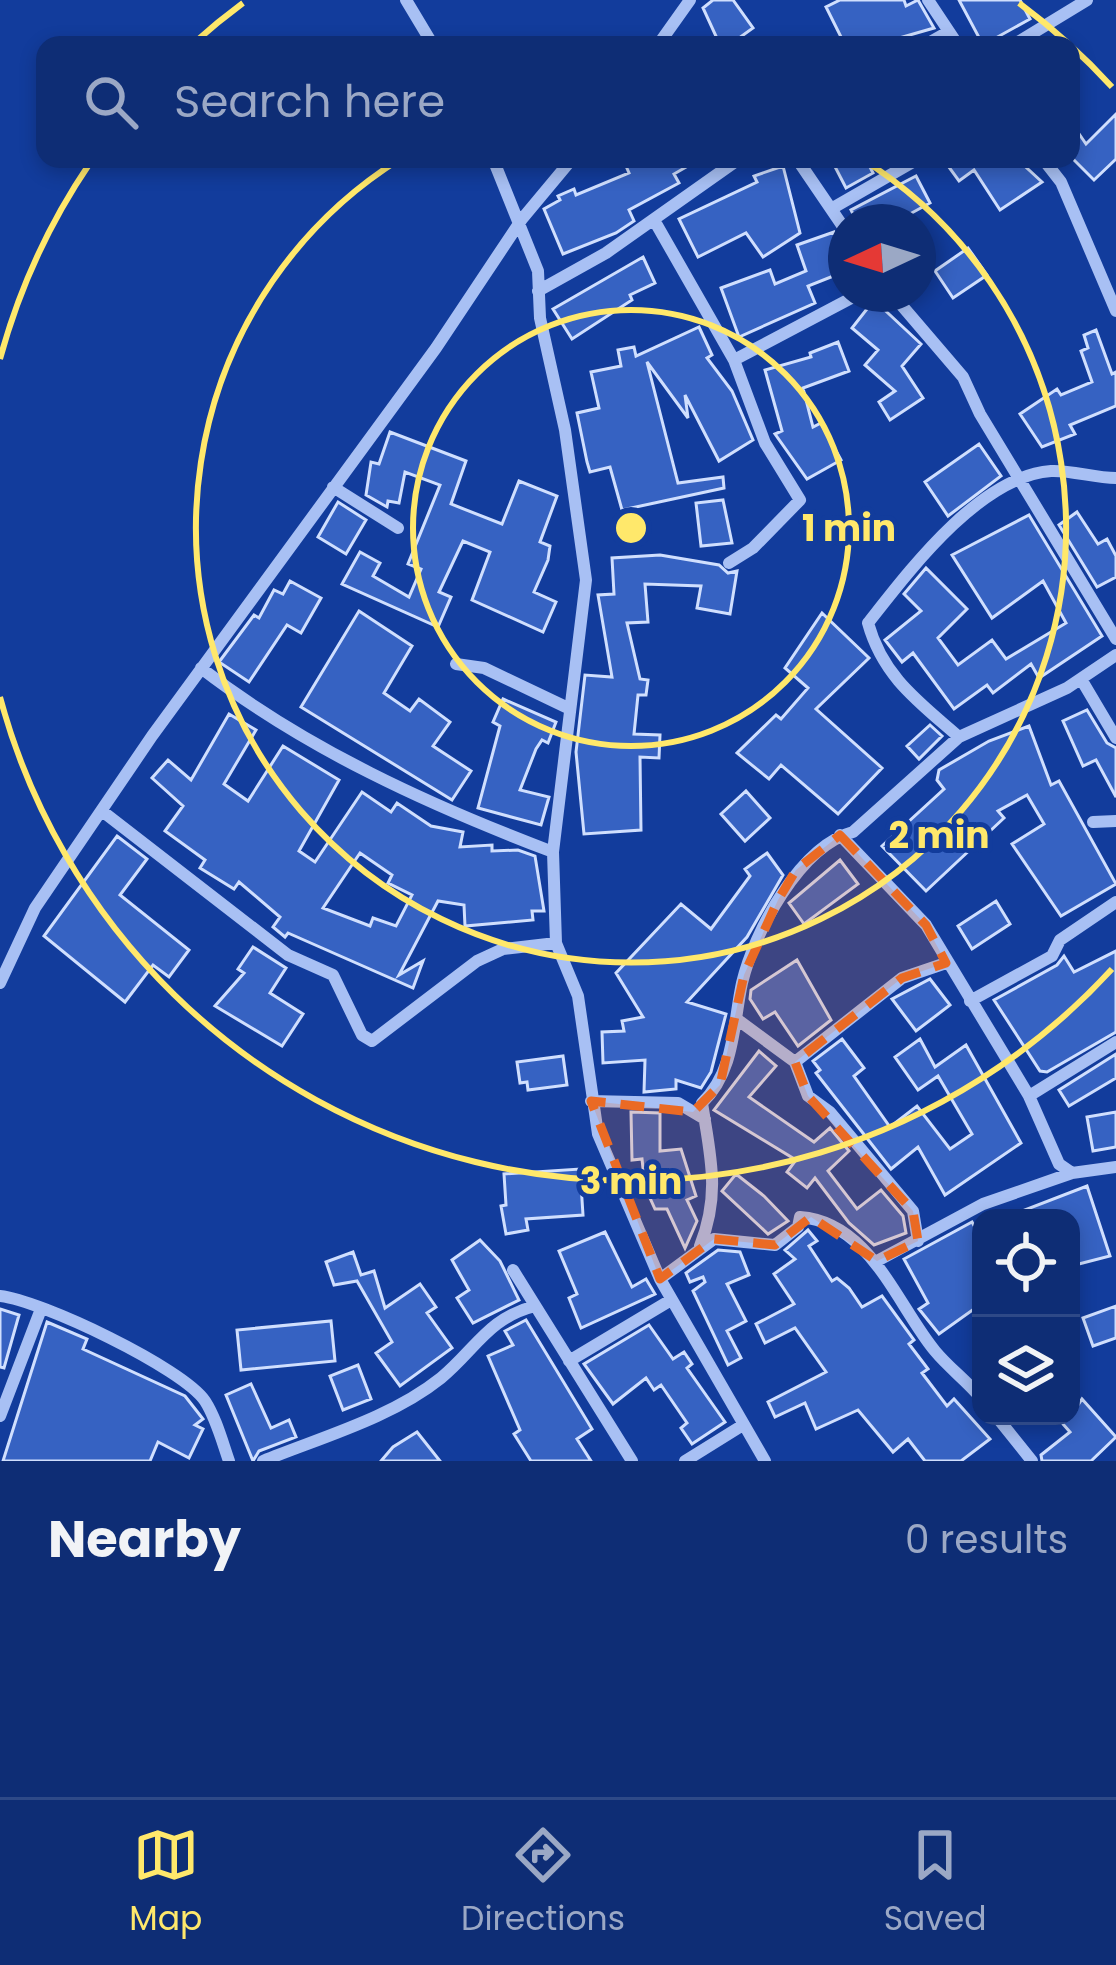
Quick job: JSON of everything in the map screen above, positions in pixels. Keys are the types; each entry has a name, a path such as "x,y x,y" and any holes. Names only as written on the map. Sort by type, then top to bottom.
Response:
{"street":[{"path":"406,0 428,36"},
{"path":"664,36 690,0"},
{"path":"928,0 951,36"},
{"path":"1028,36 1087,0"},
{"path":"941,36 948,32"},
{"path":"497,168 533,246 566,430 586,580 553,852 556,943 578,996 598,1134 660,1279 765,1461"},
{"path":"0,983 35,908 201,668 436,348 522,219 564,168"},
{"path":"538,291 654,220 726,168"},
{"path":"803,168 828,205"},
{"path":"840,204 902,168"},
{"path":"1050,168 1061,182 1116,311"},
{"path":"654,220 734,360 765,442 800,500 753,548 729,562"},
{"path":"505,244 533,246"},
{"path":"734,360 828,310"},
{"path":"907,312 963,377 1116,639"},
{"path":"959,737 894,680 877,655 868,623 912,567 982,499 1019,480 1051,471 1116,478"},
{"path":"333,487 398,528"},
{"path":"660,1279 700,1246 710,1220 712,1137 702,1103 720,1085 738,1020 744,975 796,870 840,835 854,832 959,737 1081,679 1116,655"},
{"path":"456,664 484,668 568,708"},
{"path":"201,668 283,727 450,813 553,852"},
{"path":"1081,679 1116,738"},
{"path":"102,811 288,956 333,975 362,1035 372,1041 477,961 502,950 556,943"},
{"path":"1093,822 1116,820"},
{"path":"840,835 926,925 1029,1096 1059,1164 1072,1174"},
{"path":"970,1001 1052,956 1060,940 1116,902"},
{"path":"795,1062 902,978 946,963"},
{"path":"738,1020 795,1062 808,1096 830,1112 913,1211 918,1240"},
{"path":"1029,1096 1116,1042"},
{"path":"591,1101 678,1103 704,1119"},
{"path":"877,1261 982,1204 1072,1174 1116,1167"},
{"path":"700,1246 747,1238 762,1247 775,1245 798,1227 800,1217 813,1218 877,1261 912,1322 972,1388"},
{"path":"513,1270 632,1461"},
{"path":"0,1296 95,1330 182,1380 203,1397 229,1461"},
{"path":"569,1361 671,1300"},
{"path":"263,1461 386,1411 442,1377 482,1332 507,1313 535,1306"},
{"path":"0,1416 41,1309"},
{"path":"686,1461 743,1425"},
{"path":"1003,1425 1032,1461"}],"highlighted area":[{"path":"840,835 926,925 946,963 902,978 795,1062 808,1096 913,1211 918,1241 877,1261 811,1217 775,1245 714,1239 660,1279 591,1101 693,1112 720,1085 744,975 778,900 796,870"}],"building":[{"path":"713,0 733,0 753,28 742,36 716,36 703,8"},
{"path":"840,0 904,0 906,6 918,0 934,28 906,36 840,36 826,7"},
{"path":"959,0 1020,0 1030,19 999,36 978,36"},
{"path":"1116,114 1116,159 1094,180 1080,166 1080,135 1086,144"},
{"path":"627,168 684,168 674,174 679,183 629,210 634,221 563,254 544,209 574,189 576,195 629,173"},
{"path":"784,168 800,233 763,257 746,233 698,257 679,219 757,182 754,176"},
{"path":"836,168 870,168 873,173 846,188"},
{"path":"950,168 1027,168 1042,182 1000,210 974,170 959,181"},
{"path":"916,176 930,203 928,204 862,204"},
{"path":"828,234 828,278 808,286 815,303 739,337 721,288 770,270 775,284 806,271 797,245"},
{"path":"968,248 987,275 953,298 936,270"},
{"path":"643,257 655,283 630,295 632,300 572,339 553,309"},
{"path":"865,312 887,312 921,344 902,366 923,398 890,420 879,402 895,391 865,365 878,350 852,328"},
{"path":"699,327 712,355 707,358 732,391 753,440 719,461 685,395 688,418 647,362 678,483 723,477 724,488 622,510 610,467 590,472 587,462 577,413 599,408 591,372 621,366 618,350 634,347 636,356"},
{"path":"1096,330 1112,374 1116,372 1116,406 1070,425 1075,434 1042,447 1020,414 1057,389 1061,395 1092,382 1081,351 1088,348 1084,335"},
{"path":"838,342 849,371 803,388 813,427 821,423 841,460 807,479 775,434 782,431 765,370 811,357 810,353"},
{"path":"390,432 466,461 451,504 502,524 519,481 557,496 540,542 550,546 548,560 534,592 556,602 543,632 472,600 490,552 463,541 439,592 451,597 438,627 342,584 360,552 380,563 373,576 409,597 421,569 408,564 440,485 405,472 399,503 388,501 387,507 366,495 371,462 379,464"},
{"path":"979,444 1001,476 948,516 925,482"},
{"path":"723,500 732,543 701,546 696,503"},
{"path":"338,502 366,520 346,554 318,537"},
{"path":"1077,512 1098,544 1107,539 1116,556 1116,577 1097,587 1059,525"},
{"path":"1029,515 1102,636 1039,678 1031,664 993,693 987,685 954,709 913,653 902,662 885,640 921,611 904,594 926,568 967,609 938,638 958,665 992,640 1006,659 1066,623 1043,581 992,618 952,555"},
{"path":"660,555 719,565 728,573 737,571 730,614 697,608 701,586 645,584 648,622 627,623 640,679 648,680 646,695 638,695 634,734 660,735 659,758 640,757 641,830 584,834 576,752 585,675 612,677 598,595 614,594 612,558"},
{"path":"290,581 321,598 301,633 287,625 249,682 219,662 254,615 259,618 274,590 283,594"},
{"path":"359,611 412,646 384,693 410,711 419,699 450,722 433,746 471,771 452,800 301,707"},
{"path":"822,613 869,658 816,709 882,768 838,814 781,765 769,779 737,753 776,715 781,719 808,688 785,668"},
{"path":"503,699 556,722 548,743 542,740 536,749 520,790 549,797 541,825 478,808 500,726 493,722"},
{"path":"1087,710 1107,743 1116,748 1116,797 1096,760 1083,766 1063,721"},
{"path":"229,714 256,730 224,784 248,801 283,746 339,780 299,851 315,862 362,792 391,812 397,803 431,826 463,832 460,847 492,845 492,851 518,850 535,856 544,911 532,911 533,920 465,926 464,905 438,901 399,975 423,961 413,988 288,933 285,937 273,927 280,917 239,882 234,889 200,868 205,860 165,831 183,806 152,778 168,760 191,780","holes":["360,853 392,875 388,883 412,895 396,926 373,918 370,926 323,908"]},
{"path":"930,725 942,736 919,759 907,746"},
{"path":"1029,726 1051,785 1059,781 1116,884 1061,916 1012,844 1044,824 1027,795 998,811 1004,818 926,891 882,846 944,789 937,780 939,770 989,741"},
{"path":"746,791 770,818 745,841 721,814"},
{"path":"117,836 147,859 120,895 189,950 169,977 153,965 125,1002 44,936"},
{"path":"767,853 783,875 747,937 687,1002 726,1014 711,1072 701,1088 676,1080 676,1089 644,1092 645,1060 603,1063 602,1032 624,1031 622,1021 643,1017 616,973 681,904 711,929 750,876 745,869"},
{"path":"840,860 858,884 804,924 789,903"},
{"path":"996,901 1010,924 972,949 958,926"},
{"path":"253,947 286,968 270,993 303,1014 282,1046 215,1006 244,973 238,969"},
{"path":"1116,951 1116,1032 1047,1072 1040,1071 994,1000 1057,965 1064,956 1074,972"},
{"path":"797,960 831,1020 798,1046 775,1012 763,1019 750,999 751,990"},
{"path":"930,979 950,1005 916,1031 892,999"},
{"path":"842,1039 864,1068 854,1076 890,1127 917,1106 950,1149 972,1134 938,1076 918,1090 895,1057 920,1039 935,1067 966,1045 1021,1143 945,1195 918,1147 891,1169 816,1073 820,1070 813,1061"},
{"path":"759,1051 776,1066 749,1097 814,1142 830,1128 849,1151 828,1171 857,1209 881,1190 903,1216 906,1233 874,1245 849,1223 815,1178 807,1188 787,1172 796,1160 714,1110"},
{"path":"1116,1054 1116,1078 1069,1106 1059,1090"},
{"path":"563,1056 567,1085 528,1090 527,1082 520,1083 517,1062"},
{"path":"631,1112 660,1113 660,1151 681,1149 696,1196 687,1200 697,1221 685,1248 667,1209 655,1209 645,1187 642,1159 632,1160"},
{"path":"1116,1112 1116,1147 1093,1151 1087,1117"},
{"path":"580,1169 583,1215 526,1219 528,1230 506,1234 501,1206 506,1205 504,1174"},
{"path":"736,1174 788,1221 768,1234 722,1191"},
{"path":"1087,1186 1110,1256 1080,1264 1080,1209 1027,1209"},
{"path":"972,1222 972,1310 939,1334 919,1309 928,1303 904,1259"},
{"path":"808,1230 817,1241 809,1246 832,1281 837,1278 849,1288 862,1307 882,1296 914,1340 909,1344 928,1369 922,1373 947,1406 954,1399 972,1425 990,1439 961,1461 925,1461 908,1439 893,1452 858,1410 816,1429 805,1403 775,1417 768,1402 826,1372 795,1328 765,1343 756,1324 794,1304 774,1274 795,1259 785,1250"},
{"path":"605,1232 632,1287 646,1279 655,1294 581,1328 569,1298 577,1294 559,1251"},
{"path":"480,1240 500,1261 519,1300 473,1323 457,1298 469,1290 452,1260"},
{"path":"718,1250 740,1252 749,1275 727,1284 746,1321 727,1331 741,1358 728,1365 693,1291 705,1282 703,1277 690,1282 686,1273"},
{"path":"353,1252 361,1275 374,1271 385,1308 420,1284 436,1307 427,1313 452,1348 400,1386 376,1353 392,1342 357,1281 334,1285 326,1262"},
{"path":"1116,1306 1116,1338 1093,1346 1083,1318"},
{"path":"0,1309 19,1315 4,1368 0,1367"},
{"path":"526,1320 592,1429 577,1439 591,1461 531,1461 514,1434 520,1430 488,1356 513,1345 505,1331"},
{"path":"331,1321 335,1361 241,1370 237,1330"},
{"path":"47,1322 87,1339 83,1349 185,1396 203,1419 195,1425 203,1429 189,1458 158,1442 150,1461 3,1461"},
{"path":"649,1325 673,1359 684,1352 692,1364 687,1368 725,1422 692,1444 681,1428 687,1423 661,1385 654,1390 646,1378 613,1404 584,1364"},
{"path":"358,1365 371,1399 343,1410 330,1376"},
{"path":"251,1384 271,1428 289,1420 296,1437 259,1451 253,1461 226,1395"},
{"path":"1082,1399 1116,1437 1091,1461 1042,1461 1041,1455 1070,1432 1064,1425 1080,1425"},
{"path":"417,1432 440,1461 381,1461 393,1447"}]}
